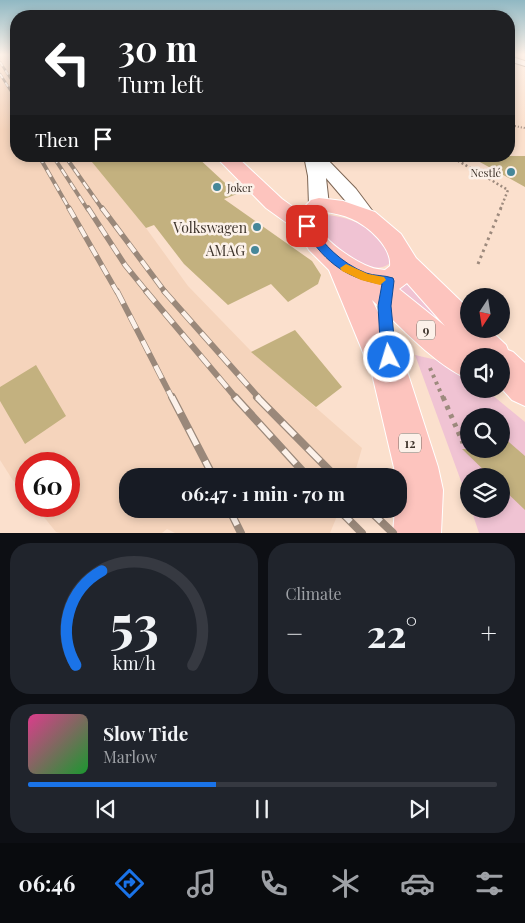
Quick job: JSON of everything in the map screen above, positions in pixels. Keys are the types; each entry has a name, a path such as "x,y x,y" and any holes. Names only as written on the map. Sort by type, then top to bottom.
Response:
{"main road":[{"path":"232,162 244,171 269,199 295,221 341,208 367,217 396,244 377,276 318,244 313,216"},
{"name":"9","path":"377,276 482,348"},
{"name":"9","path":"377,276 460,354"},
{"name":"12","path":"377,276 409,368"},
{"name":"12","path":"377,276 409,368 416,467 420,490 417,533"},
{"path":"510,373 525,388"},
{"path":"510,396 525,407"}],"street":[{"path":"313,216 317,176 314,162"},
{"path":"320,162 335,176 360,205 367,217"}],"path":[{"path":"460,162 508,190 478,264"},
{"path":"409,368 460,439"}],"shaded area":[{"path":"0,80 10,80 10,162 92,162 146,228 188,286 250,350 362,448 356,468 119,468 119,518 336,518 330,533 175,533 167,529 162,533 60,533 56,532 44,517 80,517 80,452 15,452 15,483 0,460"},
{"path":"327,215 348,219 368,228 384,243 389,252 390,263 379,268 372,268 351,262 340,255 318,228 318,222"},
{"path":"412,280 451,322 434,326 399,298 400,289"},
{"path":"415,355 454,364 460,369 460,398 496,398 508,408 460,408 460,458 510,458 510,410 525,422 525,533 479,533 474,518 510,518 510,468 460,468 460,478"}],"building":[{"name":"Nestlé","path":"515,156 525,156 525,187 480,162 515,162"},
{"path":"92,162 202,162 237,194 224,199 312,261 321,275 318,284 288,302 271,284 228,305 184,264 154,225 146,228"},
{"path":"295,330 342,387 316,407 251,352"},
{"path":"36,365 66,416 25,444 0,401 0,387"},
{"path":"510,443 525,456 525,510 510,496 510,468 482,468 471,458 510,458"}],"railway":[{"path":"4,80 10,90"},
{"path":"42,162 70,210"},
{"path":"57,162 88,210"},
{"path":"69,162 103,210"},
{"path":"69,208 117,292"},
{"path":"88,208 125,265 147,292"},
{"path":"102,208 165,292"},
{"path":"117,291 172,398"},
{"path":"146,291 236,398"},
{"path":"164,291 259,398"},
{"path":"172,397 209,468"},
{"path":"235,397 300,468"},
{"path":"257,397 327,468"},
{"path":"234,518 241,533"},
{"path":"347,518 362,533"},
{"path":"377,518 393,533"}],"slow traffic":[{"path":"346,268 365,277 380,280"}],"place":[{"name":"Nestlé","path":"511,172"},
{"name":"Joker","path":"217,187"},
{"name":"Volkswagen","path":"257,227"},
{"name":"AMAG","path":"255,250"}],"route":[{"path":"307,226 310,234 318,244 331,258 341,265 365,277 388,281 384,306 389,357"}]}
